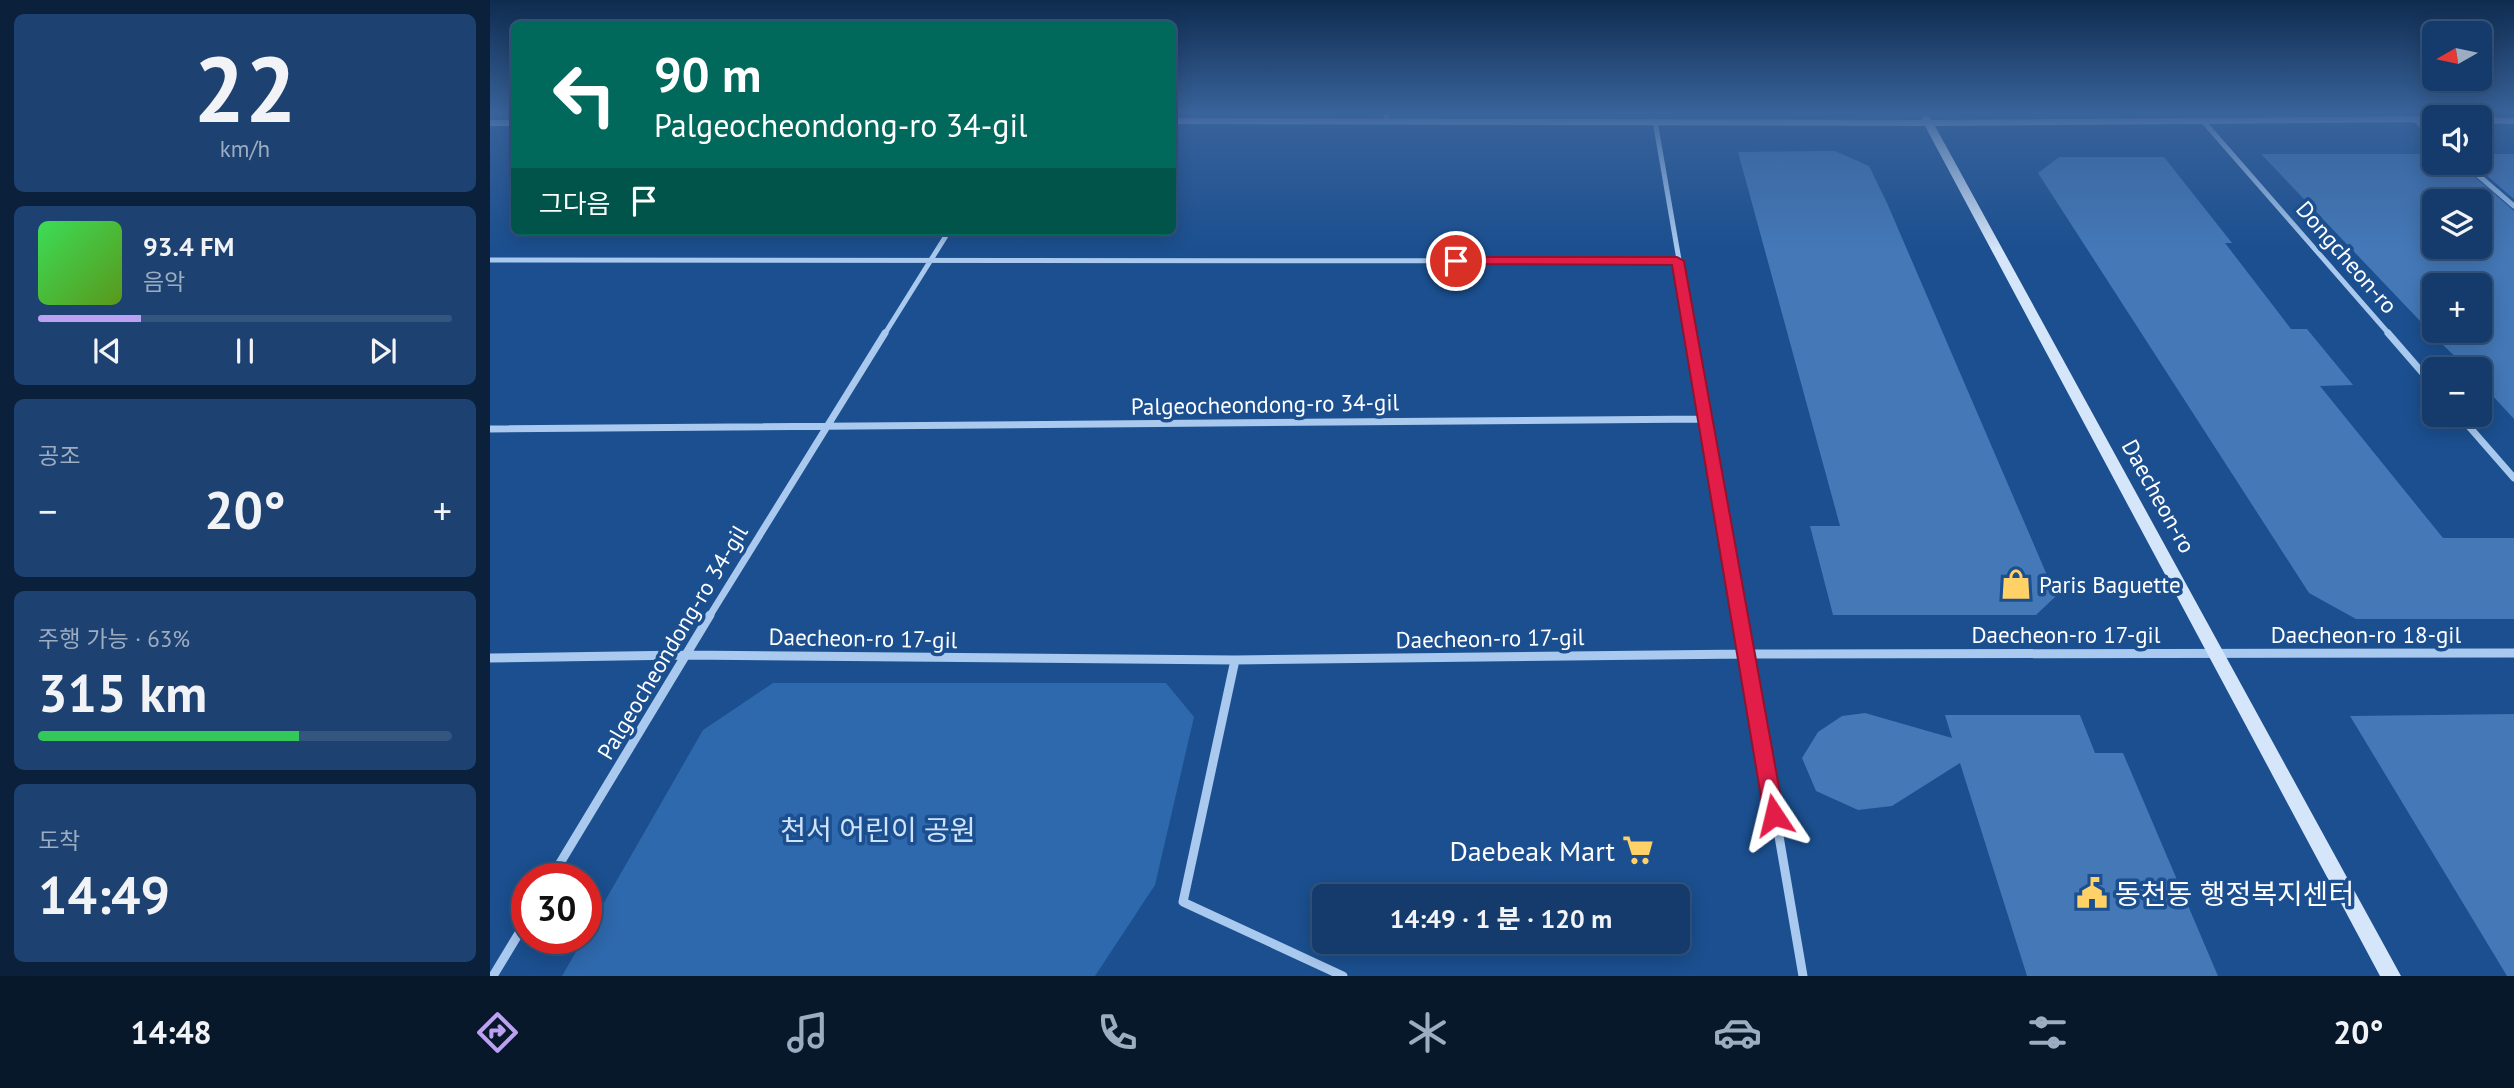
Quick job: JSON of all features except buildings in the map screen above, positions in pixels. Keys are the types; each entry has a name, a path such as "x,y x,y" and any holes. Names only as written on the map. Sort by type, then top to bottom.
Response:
{"street":[{"path":"1661,159 1802,976"},
{"name":"Daecheon-ro","path":"1949,159 2219,653 2391,976"},
{"name":"Dongcheon-ro","path":"2236,159 2422,372"},
{"path":"2478,175 2514,206"},
{"name":"Palgeocheondong-ro 34-gil","path":"560,863 685,655 946,235"},
{"path":"490,260 1677,261"},
{"name":"Palgeocheondong-ro 34-gil","path":"490,429 1704,419"},
{"path":"2469,427 2514,478"},
{"name":"Daecheon-ro 18-gil","path":"2219,653 2514,653"},
{"name":"Daecheon-ro 17-gil","path":"490,658 685,655 1235,660 1745,654 2219,653"},
{"path":"1235,660 1183,902 1343,976"},
{"path":"493,976 511,946"}],"green space":[{"name":"천서 어린이 공원","path":"773,683 1166,683 1194,717 1155,885 1095,976 562,976 575,954 602,954 602,906 703,730"}],"place":[{"name":"Paris Baguette","path":"2016,584"},
{"name":"Daebeak Mart","path":"1638,850"},
{"name":"동천동 행정복지센터","path":"2092,893"}],"route":[{"path":"1456,261 1677,261 1774,815"}]}
